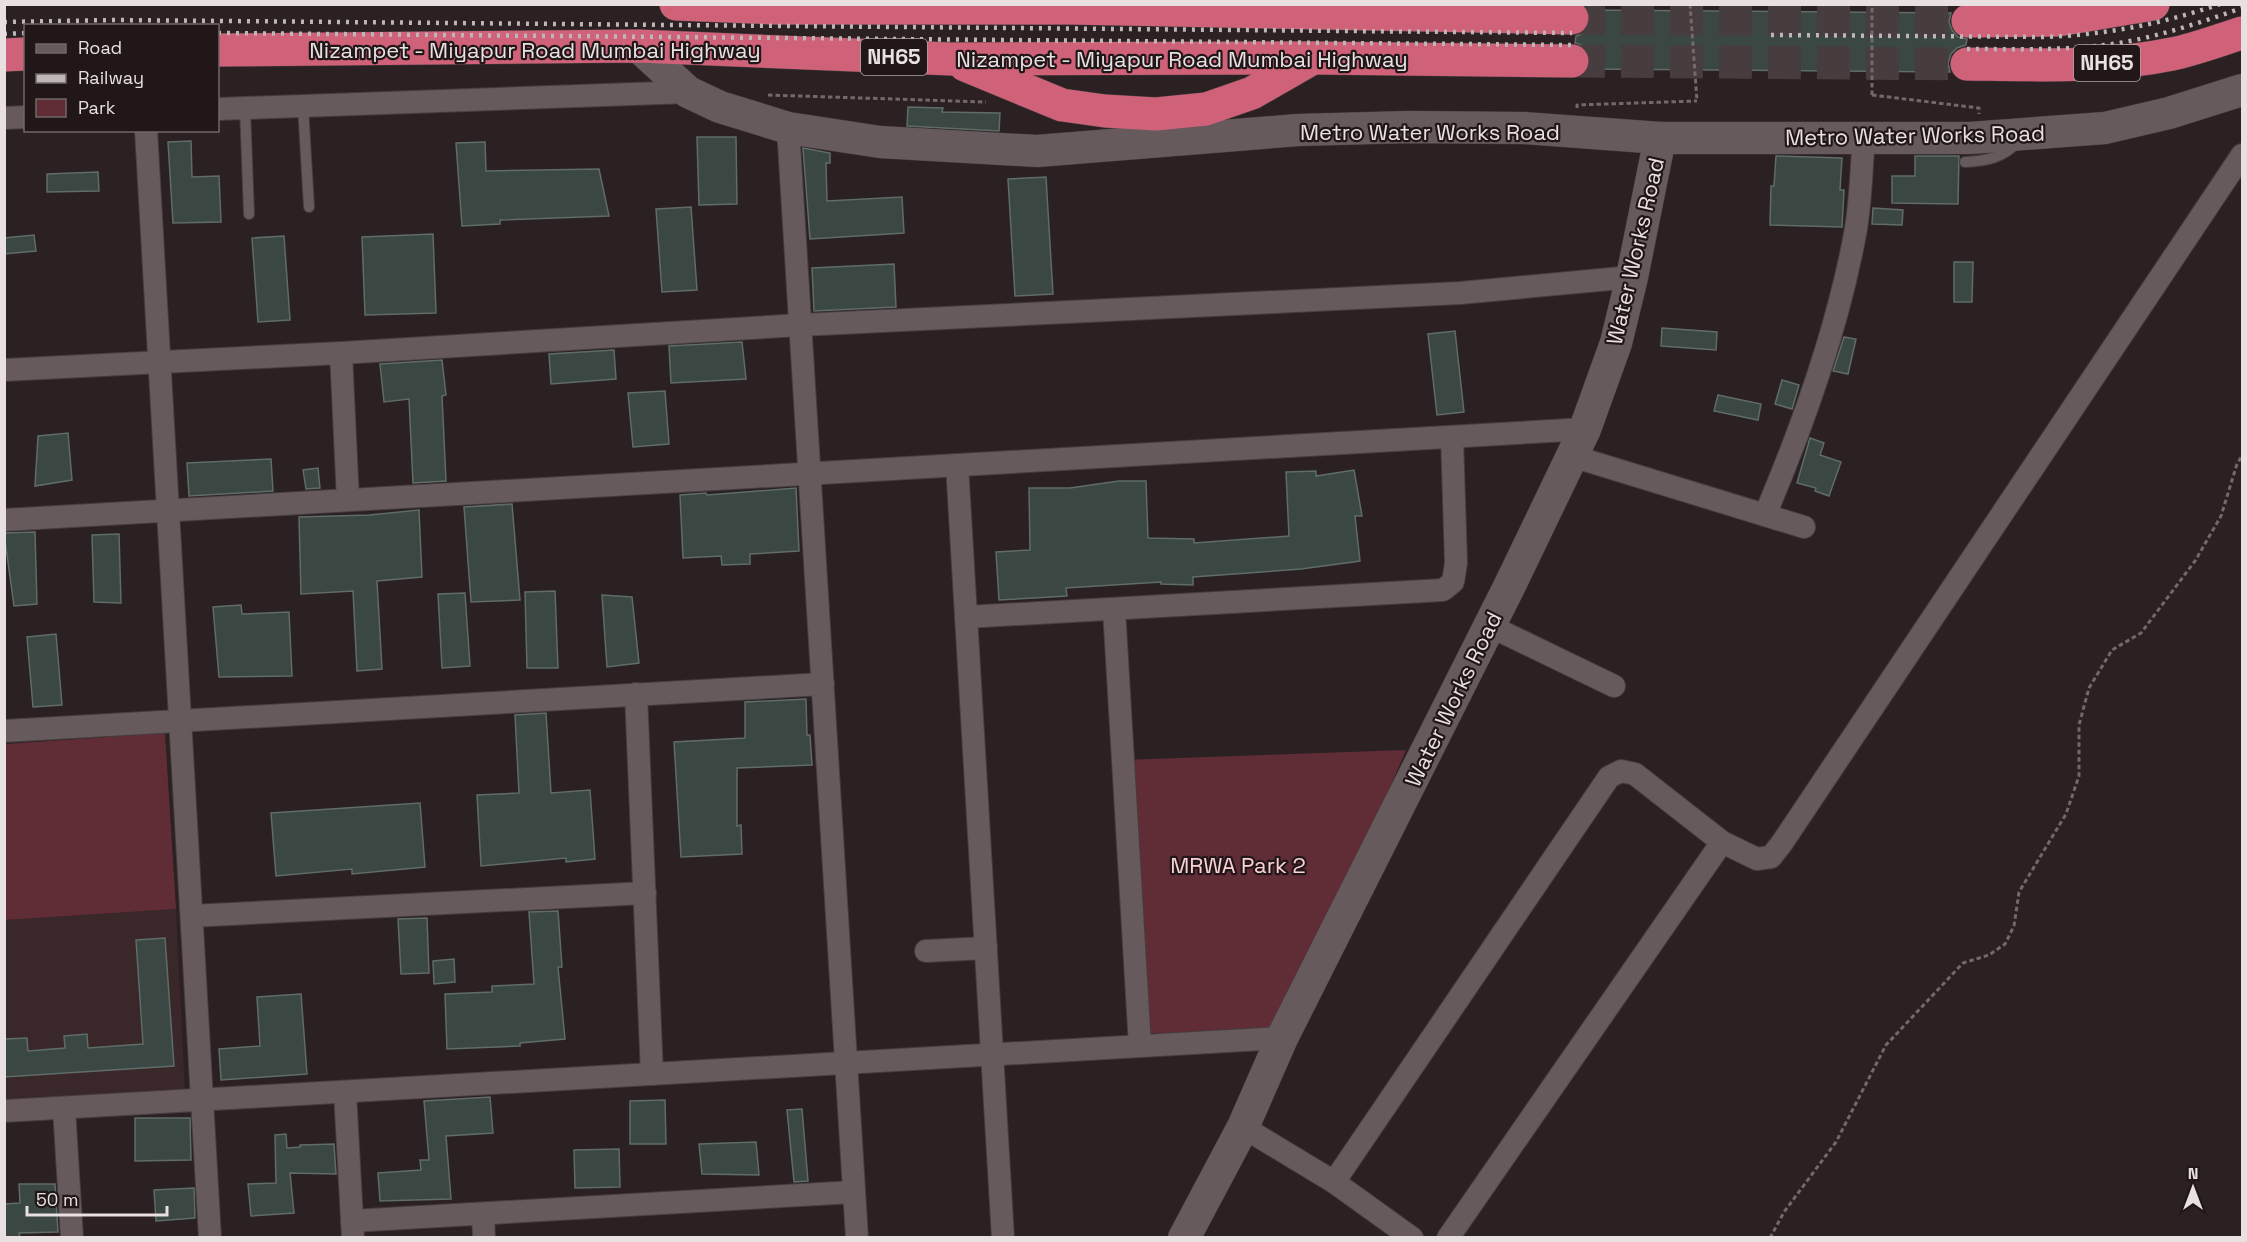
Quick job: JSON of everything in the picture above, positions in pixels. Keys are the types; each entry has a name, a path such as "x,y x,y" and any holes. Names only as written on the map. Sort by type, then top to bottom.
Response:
{"highway":[{"name":"Nizampet - Miyapur Road Mumbai Highway","path":"676,4 1353,10 1572,18"},
{"name":"NH65","path":"1968,21 2057,16 2152,4"},
{"name":"NH65","path":"1967,64 2114,63 2173,54 2242,33"},
{"name":"Nizampet - Miyapur Road Mumbai Highway","path":"219,50 638,46 951,59 1315,58 1572,61"},
{"path":"4,56 24,54"},
{"path":"951,59 1062,105 1105,111 1156,114 1206,109 1252,93 1315,58"}],"street":[{"name":"Metro Water Works Road","path":"638,46 688,92 720,107 788,128 880,142 1037,151 1298,130 1409,128 1523,128 1660,138 1888,143 2105,128 2169,113 2242,90"},
{"path":"219,109 688,92"},
{"path":"4,118 24,117"},
{"path":"788,128 857,1238"},
{"path":"146,132 210,1238"},
{"name":"Water Works Road","path":"1184,1238 1243,1127 1282,1038 1490,626 1578,442 1616,343 1632,278 1660,138"},
{"path":"1765,515 1788,460 1833,325 1856,232 1888,143"},
{"path":"1334,1182 1609,777 1621,771 1635,774 1722,842 1757,859 1771,856 1782,843 2242,155"},
{"path":"4,370 341,353 800,325 1460,293 1632,278"},
{"path":"341,353 348,500"},
{"path":"4,520 1452,437 1578,442 1765,515 1804,527"},
{"path":"966,616 1443,590 1453,582 1456,563 1452,437"},
{"path":"957,465 1003,1238"},
{"path":"1114,609 1140,1047"},
{"path":"1490,626 1614,686"},
{"path":"4,730 823,684"},
{"path":"636,694 652,1074"},
{"path":"1448,1238 1722,842"},
{"path":"192,916 645,893"},
{"path":"926,951 986,948"},
{"path":"4,1112 1282,1038"},
{"path":"345,1092 353,1229 483,1214 854,1192"},
{"path":"64,1108 72,1238"},
{"path":"1243,1127 1334,1182 1412,1238"},
{"path":"483,1214 484,1238"}],"lane":[{"path":"303,106 309,207"},
{"path":"245,108 249,214"},
{"path":"1965,162 2002,156 2013,148 2025,134"}],"path":[{"path":"1577,105 1697,101 1690,4"},
{"path":"1872,4 1872,95 1979,108"},
{"path":"1770,1238 1784,1212 1836,1142 1886,1045 1963,963 1989,955 2005,944 2013,926 2019,892 2066,814 2079,776 2079,725 2089,688 2112,650 2140,633 2195,561 2221,516 2237,464 2242,456"}],"shaded area":[{"path":"176,909 185,1092 5,1102 5,920"}],"green space":[{"path":"165,733 176,909 5,920 5,744"},
{"name":"MRWA Park 2","path":"1406,750 1284,1033 1139,1033 1123,760"}],"building":[{"path":"1589,10 1951,13 1949,22 1952,30 1958,37 1967,39 1966,45 1957,48 1951,54 1948,63 1950,72 1589,69 1591,61 1589,52 1582,45 1575,43 1576,36 1582,34 1588,27 1591,19"},
{"path":"908,107 943,108 942,112 1000,113 999,131 907,126"},
{"path":"697,137 736,137 737,204 699,205"},
{"path":"191,141 192,177 219,176 221,222 173,223 168,142"},
{"path":"485,142 486,171 599,169 609,216 500,220 500,224 462,226 456,143"},
{"path":"803,148 830,153 830,163 826,163 827,201 902,197 904,233 810,239"},
{"path":"1776,156 1842,158 1840,190 1844,190 1842,227 1770,225 1771,186 1774,186"},
{"path":"1915,156 1959,156 1958,204 1892,203 1892,176 1915,176"},
{"path":"98,172 99,191 47,192 47,174"},
{"path":"1046,177 1053,294 1015,296 1008,179"},
{"path":"691,207 697,290 662,292 656,209"},
{"path":"1873,208 1903,210 1902,225 1872,224"},
{"path":"433,234 436,313 365,315 362,237"},
{"path":"34,235 36,251 4,254 4,238"},
{"path":"284,236 290,320 258,322 252,238"},
{"path":"1954,262 1973,262 1972,302 1954,302"},
{"path":"894,264 896,307 814,311 812,268"},
{"path":"1662,328 1717,332 1716,350 1661,346"},
{"path":"1455,331 1464,412 1437,415 1428,334"},
{"path":"1844,337 1856,339 1848,374 1833,371"},
{"path":"742,342 746,379 671,383 669,346"},
{"path":"614,350 616,379 551,384 549,354"},
{"path":"442,360 446,395 442,396 446,481 413,483 409,399 384,402 380,364"},
{"path":"1782,380 1799,385 1792,409 1775,404"},
{"path":"665,391 669,444 633,447 628,393"},
{"path":"1718,395 1761,404 1758,420 1714,411"},
{"path":"68,433 72,480 35,486 38,436"},
{"path":"1810,438 1824,443 1820,455 1841,462 1829,496 1815,491 1816,488 1797,483"},
{"path":"271,459 273,491 189,496 187,463"},
{"path":"318,468 320,488 306,489 303,470"},
{"path":"1354,470 1362,516 1355,516 1360,561 1301,569 1193,577 1193,585 1161,584 1161,582 1066,588 1067,596 999,600 996,552 1030,550 1029,488 1070,488 1119,481 1146,481 1148,538 1194,539 1194,543 1289,536 1286,472 1316,471 1316,476"},
{"path":"796,488 799,551 750,554 750,564 722,565 721,556 683,558 680,495"},
{"path":"512,504 520,600 471,602 464,507"},
{"path":"419,510 422,577 377,581 382,669 357,671 353,591 301,594 299,517 369,515"},
{"path":"35,532 37,604 14,606 4,533"},
{"path":"119,534 121,603 94,602 92,535"},
{"path":"555,591 558,668 527,668 525,592"},
{"path":"465,593 470,666 442,668 438,594"},
{"path":"602,595 632,597 639,663 607,667"},
{"path":"241,605 242,614 289,612 292,676 219,677 213,607"},
{"path":"56,634 62,705 33,707 27,637"},
{"path":"806,699 807,735 810,735 812,765 737,768 737,826 741,825 742,854 681,857 674,742 745,738 745,702"},
{"path":"546,713 551,793 590,790 595,859 566,862 566,858 481,866 477,795 519,793 515,715"},
{"path":"420,803 425,867 352,874 352,869 276,876 271,813"},
{"path":"558,911 562,967 558,967 565,1039 520,1043 520,1046 447,1049 445,994 492,992 492,986 534,984 529,912"},
{"path":"427,918 429,973 401,974 398,919"},
{"path":"165,938 174,1066 4,1077 5,1039 27,1038 28,1051 65,1048 64,1036 87,1034 88,1048 143,1044 136,940"},
{"path":"454,959 455,982 434,984 433,961"},
{"path":"301,994 307,1074 221,1080 219,1049 260,1046 257,997"},
{"path":"490,1097 493,1133 446,1136 451,1199 380,1201 378,1173 421,1170 420,1160 429,1160 424,1101"},
{"path":"665,1100 666,1144 630,1144 630,1101"},
{"path":"802,1109 808,1181 794,1182 787,1110"},
{"path":"135,1118 190,1118 191,1160 135,1161"},
{"path":"286,1134 287,1148 300,1147 300,1145 334,1144 336,1174 290,1173 294,1213 251,1216 248,1184 276,1183 275,1135"},
{"path":"756,1142 759,1175 702,1174 699,1144"},
{"path":"619,1149 620,1187 575,1188 574,1150"},
{"path":"19,1184 55,1184 58,1232 19,1233 20,1237 4,1237 4,1204 20,1203"},
{"path":"194,1188 195,1218 156,1221 154,1190"}],"tunnel":[{"path":"1572,18 1968,21"},
{"path":"1572,61 1967,64"}],"railway":[{"path":"1771,35 2066,36 2133,27 2220,4"},
{"path":"1967,49 2100,46 2166,33 2242,8"},
{"path":"4,22 114,20 1572,33"},
{"path":"4,34 24,33"},
{"path":"219,33 1572,45"}]}
